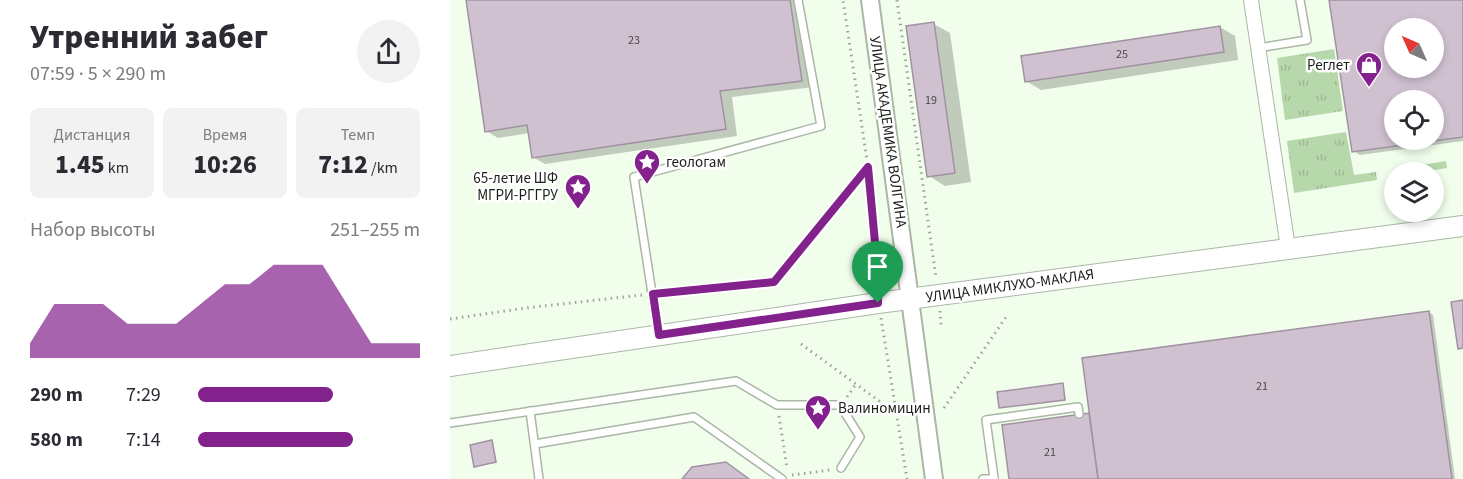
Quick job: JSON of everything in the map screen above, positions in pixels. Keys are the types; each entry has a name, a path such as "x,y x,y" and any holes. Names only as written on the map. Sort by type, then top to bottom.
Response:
{"main road":[{"name":"УЛИЦА МИКЛУХО-МАКЛАЯ","path":"450,366 878,303 1463,226"}],"street":[{"name":"УЛИЦА АКАДЕМИКА ВОЛГИНА","path":"870,0 934,479"},
{"path":"1251,0 1288,248"}],"lane":[{"path":"659,335 633,177 821,126 798,0"},
{"path":"1258,48 1307,40 1300,0"},
{"path":"450,423 736,381 777,405 840,405 860,437 841,468"},
{"path":"983,479 994,478 986,420 1078,407 1079,414"},
{"path":"530,411 539,479"},
{"path":"535,444 694,417 782,479"}],"path":[{"path":"843,0 868,167 877,264 878,303 885,332 906,479"},
{"path":"897,0 934,258"},
{"path":"450,319 526,308 774,282 868,167"},
{"path":"945,408 1006,317"},
{"path":"801,344 897,414"},
{"path":"840,405 856,384"},
{"path":"780,425 788,476 841,468"}],"green space":[{"path":"1334,49 1343,111 1285,120 1277,58"},
{"path":"1346,132 1354,175 1376,172 1377,180 1294,193 1287,141"}],"building":[{"path":"466,0 790,0 802,81 720,91 726,129 532,158 527,125 485,132"},
{"path":"1329,0 1463,0 1463,137 1444,140 1444,90 1384,90 1384,148 1352,152"},
{"path":"934,22 955,173 927,177 906,26"},
{"path":"1220,26 1224,52 1025,82 1021,56"},
{"path":"1463,300 1463,348 1458,349 1451,302"},
{"path":"1429,311 1452,479 1098,479 1082,358"},
{"path":"1063,383 1065,400 999,408 997,392"},
{"path":"1089,413 1098,479 1009,479 1002,425"},
{"path":"492,440 496,462 474,467 470,445"},
{"path":"726,462 749,479 682,479 692,467"}],"place":[{"name":"Реглет","path":"1369,88"},
{"name":"геологам","path":"647,185"},
{"name":"65-летие ШФ МГРИ-РГГРУ","path":"578,210"},
{"name":"Валиномицин","path":"818,431"}],"route":[{"path":"868,167 877,264 878,303 659,335 653,294 774,282 868,167"}]}
